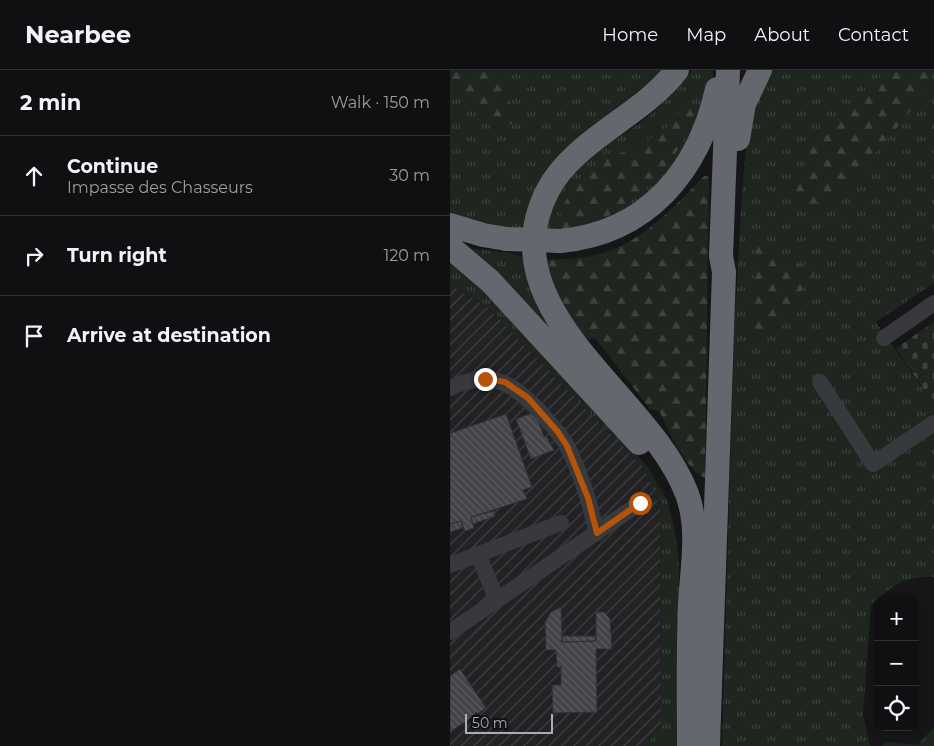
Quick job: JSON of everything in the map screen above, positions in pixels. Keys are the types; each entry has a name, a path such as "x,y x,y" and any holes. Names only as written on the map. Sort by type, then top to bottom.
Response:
{"highway":[{"path":"677,70 663,87 580,153 556,176 540,206 533,248 534,265 541,287 558,318 578,346 653,435 683,483 690,503 693,526 693,588 690,602"},
{"path":"450,225 483,235 507,239 560,241 591,236 618,225 645,208 673,183 688,165 705,132 714,103 719,70"},
{"path":"708,746 724,272 721,256 728,70"},
{"path":"724,272 729,255 731,206 740,123 748,93 760,70"},
{"path":"450,247 498,288 642,445 661,469 677,502 683,528 690,602 689,746"}],"street":[{"path":"884,338 934,303"},
{"path":"450,388 461,382 485,379 505,382 528,398 567,446 588,498 597,533"},
{"path":"820,382 873,464 934,423"},
{"path":"450,632 640,503"},
{"path":"450,565 560,523"},
{"path":"478,554 497,600"}],"shaded area":[{"path":"450,285 488,308 644,468 660,507 661,725 646,746 450,746"}],"green space":[{"path":"450,70 663,70 552,164 534,194 523,233 450,217"},
{"path":"450,70 501,70 516,123 504,126 450,85"},
{"path":"693,70 713,70 713,75 703,120 684,162 626,215 546,235 551,208 567,181 602,149 655,110"},
{"path":"773,70 934,70 934,283 876,322 934,405 934,577 907,580 882,596 874,596 874,602 871,605 863,715 870,746 722,746 734,335 742,193 748,129 760,88"},
{"path":"886,70 931,70 924,95 836,200 791,208 814,133 835,124"},
{"path":"686,104 696,105 692,122 684,140 672,158 643,190 627,204 594,223 560,229 562,207 578,181 609,157 638,147 665,129"},
{"path":"704,176 709,176 705,478 698,474 684,458 659,411 650,409 595,338 587,339 567,311 557,292 546,260 596,255 627,243 642,234 668,212"},
{"path":"756,244 815,272 776,328 765,335 750,335"},
{"path":"465,248 510,253 523,257 528,272 585,364"},
{"path":"450,261 465,272 648,467 668,502 677,542 679,574 677,746 646,746 661,725 660,507 644,468 488,308 450,285"},
{"path":"934,322 934,405 896,348"},
{"path":"934,728 934,746 882,746 887,742 917,745"}],"building":[{"path":"535,412 544,437 546,436 554,450 531,459 516,419"},
{"path":"506,414 532,487 523,490 527,499 471,517 474,528 465,531 461,521 450,524 450,429 451,433"},
{"path":"494,511 495,516 473,524 471,517"},
{"path":"461,521 463,528 450,532 450,524"},
{"path":"561,607 562,642 596,641 596,612 604,612 610,619 612,649 596,649 597,712 553,713 552,685 561,685 561,667 557,667 556,650 546,650 545,622 551,612"},
{"path":"562,636 596,636 596,641 562,642"},
{"path":"460,669 486,708 450,732 450,676"}],"route":[{"path":"485,379 505,382 528,398 558,432 567,446 588,498 597,533 640,503"}]}
